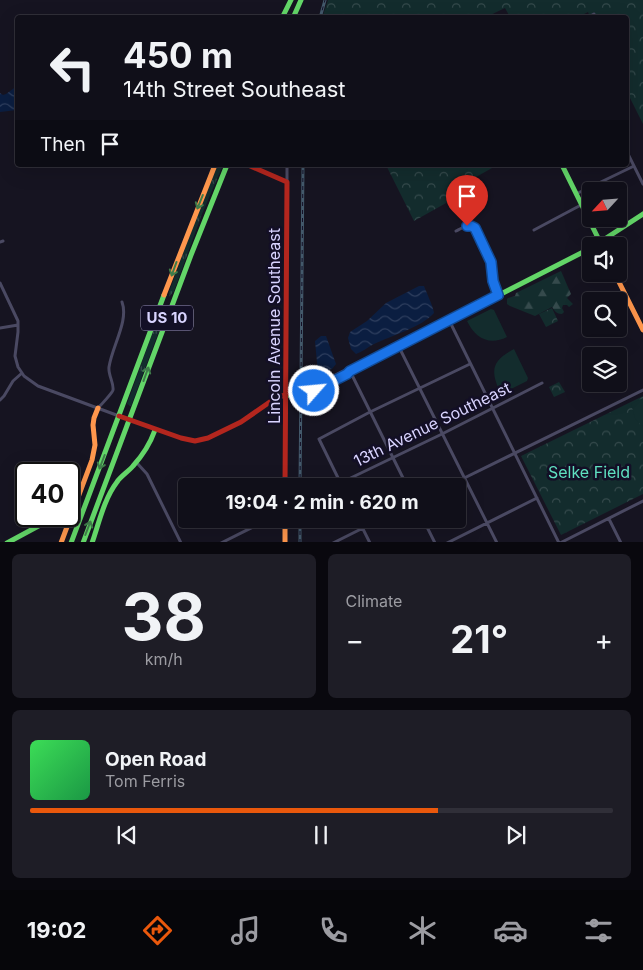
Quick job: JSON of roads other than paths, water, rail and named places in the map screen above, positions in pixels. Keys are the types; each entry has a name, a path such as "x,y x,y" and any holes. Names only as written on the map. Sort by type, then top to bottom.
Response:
{"main road":[{"path":"283,15 290,0"},
{"path":"294,15 301,0"},
{"name":"US 10","path":"71,542 185,240 215,167"},
{"name":"US 10","path":"83,542 194,247 226,167"},
{"path":"253,167 287,182"},
{"path":"563,167 582,205"},
{"name":"Lincoln Avenue Southeast","path":"286,478 287,182"},
{"path":"611,237 626,224 643,214"},
{"path":"119,416 188,440 208,438 241,422 277,397 288,392 312,388 346,371 350,371 582,253"},
{"path":"620,282 643,330"},
{"path":"80,489 92,460 95,445 93,425 98,408"},
{"path":"92,542 117,482 137,463 150,444 155,430"},
{"path":"6,542 35,527"},
{"path":"61,542 66,527"},
{"path":"285,528 285,542"}],"street":[{"path":"629,156 643,184"},
{"path":"576,194 634,166"},
{"name":"Lincoln Avenue Southeast","path":"287,167 287,182"},
{"path":"534,230 582,205"},
{"path":"456,231 467,226 475,228 491,262 493,281 498,295"},
{"path":"0,283 15,314 18,325 15,356 17,364 27,379 38,386 119,416"},
{"path":"98,408 112,394 113,390 109,366 124,320 125,308 122,302"},
{"path":"449,320 560,542 643,501"},
{"path":"0,328 18,325"},
{"path":"399,347 464,478 643,390"},
{"path":"338,478 318,439 470,364"},
{"path":"350,371 403,478"},
{"path":"0,400 13,381 22,373"},
{"name":"13th Avenue Southeast","path":"354,478 542,383"},
{"path":"137,463 147,474 181,542"},
{"path":"466,482 496,542"},
{"path":"447,542 537,498"},
{"path":"609,518 621,542"},
{"path":"221,542 250,528"},
{"path":"333,542 363,528 370,542"},
{"path":"428,528 435,542"}],"water":[{"path":"15,87 15,110 0,112 0,93 6,94"},
{"path":"419,286 424,286 434,313 429,318 356,354 351,349 348,338 350,332 367,321 386,303"},
{"path":"321,336 326,336 336,364 332,369 318,373 315,341"}],"railway":[{"path":"321,15 325,0"},
{"path":"300,478 303,167"},
{"path":"300,528 300,542"}],"park label":[{"name":"Selke Field","path":"589,472"}]}
